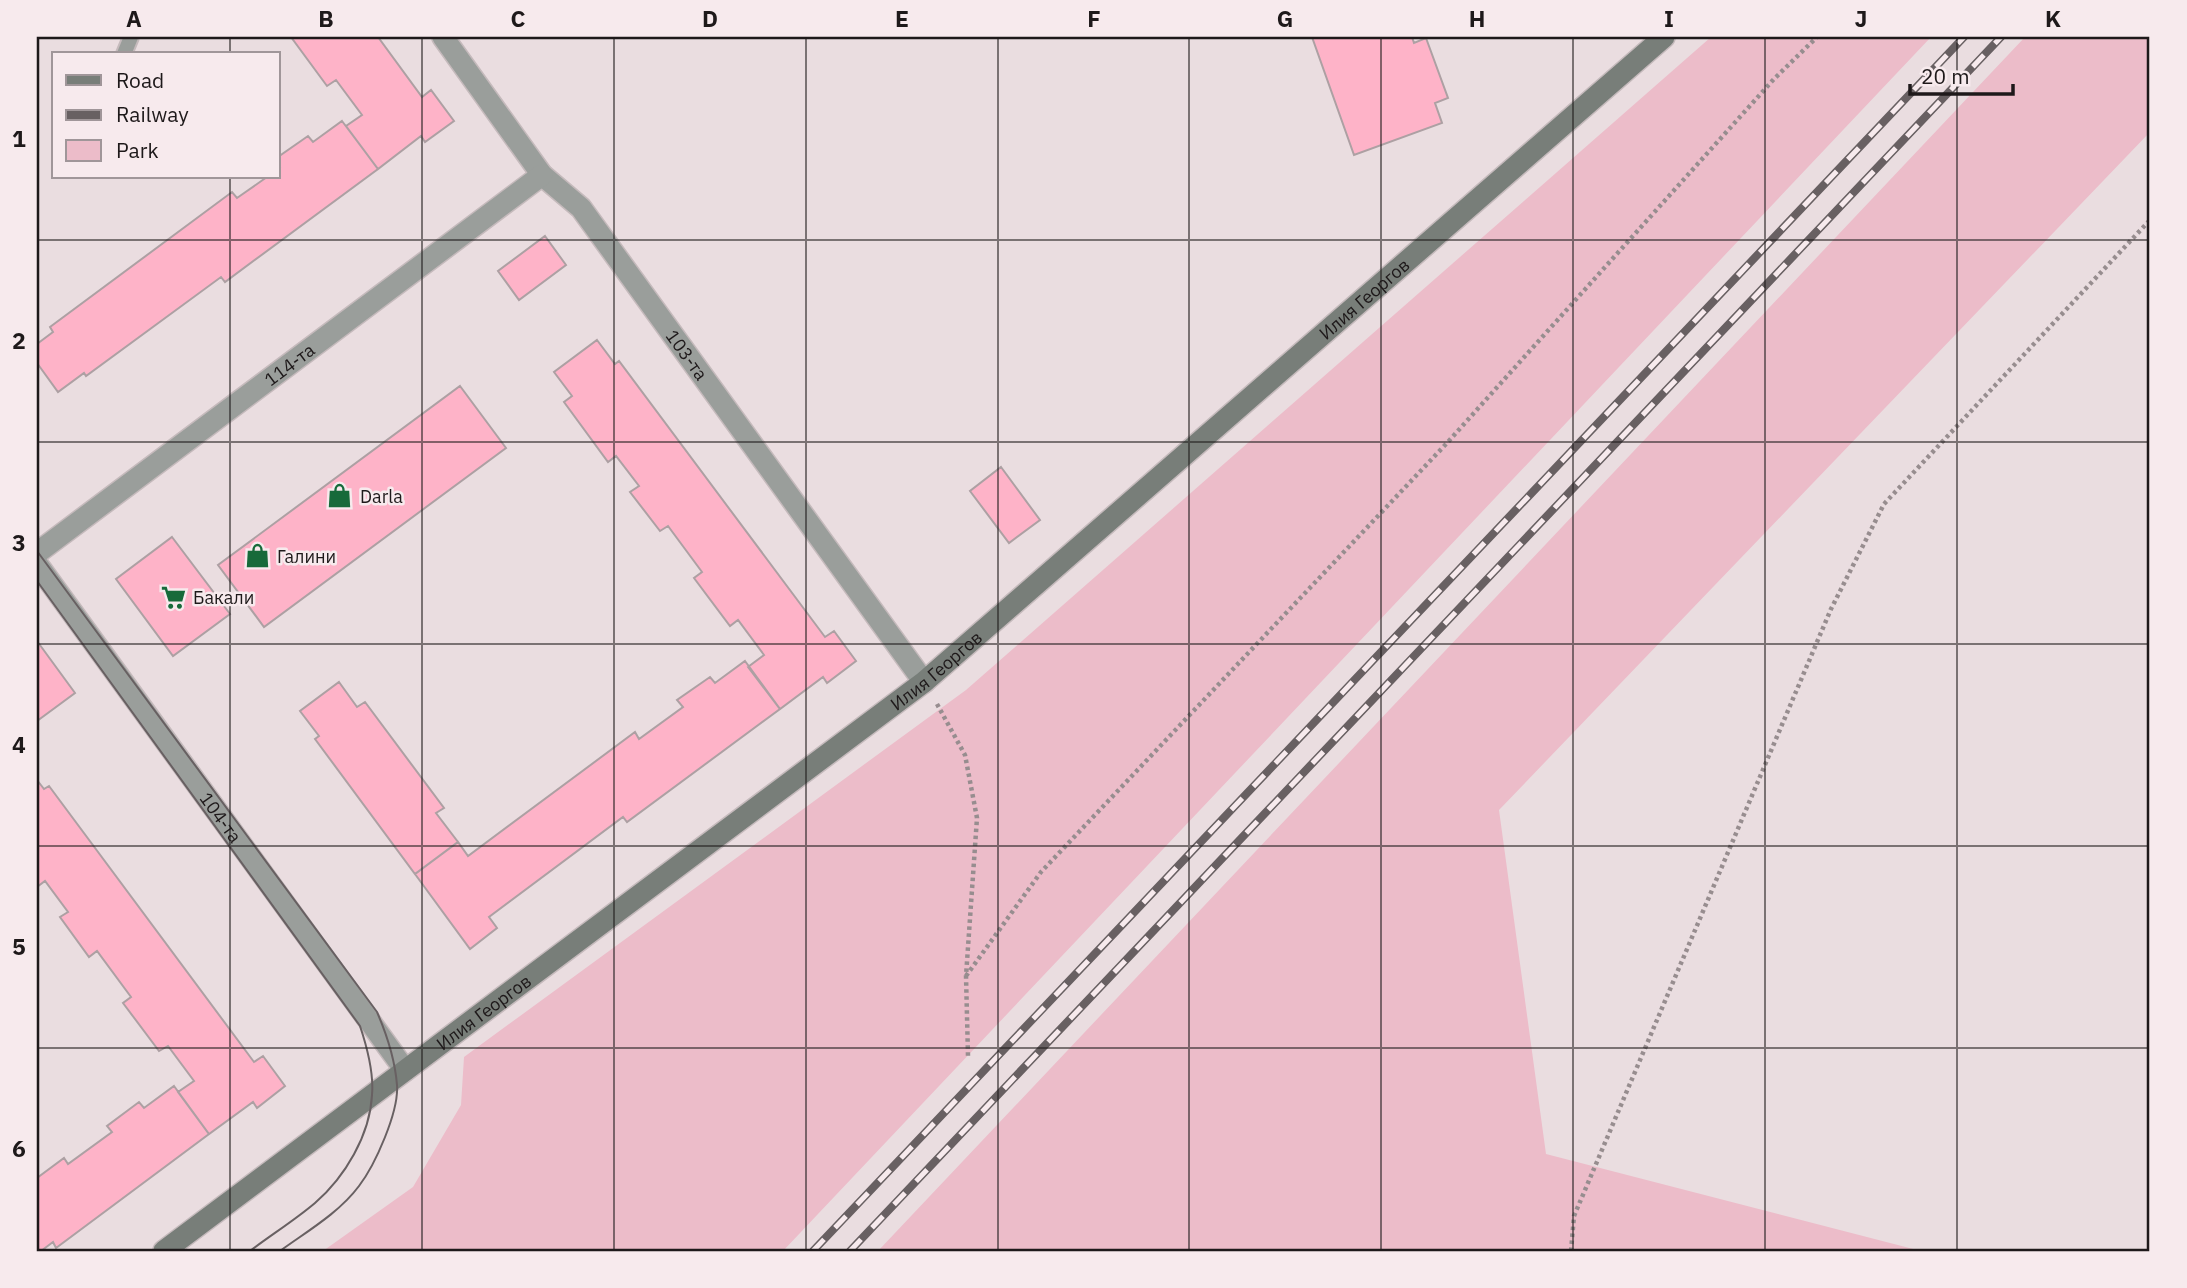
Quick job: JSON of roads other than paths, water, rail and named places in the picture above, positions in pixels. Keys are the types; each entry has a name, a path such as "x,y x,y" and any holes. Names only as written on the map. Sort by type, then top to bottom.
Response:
{"street":[{"name":"103-та","path":"443,37 542,176 581,208 924,682"},
{"name":"Илия Георгов","path":"164,1251 924,682 1664,37"},
{"name":"114-та","path":"37,553 542,176"},
{"name":"104-та","path":"37,564 405,1070"}],"tram line":[{"path":"37,551 377,1012 387,1039 396,1076 397,1096 385,1138 372,1165 359,1186 342,1205 280,1251"},
{"path":"37,581 360,1026 363,1034 371,1069 372,1095 366,1125 354,1154 326,1193 250,1251"}],"railway":[{"path":"813,1251 1964,37"},
{"path":"850,1251 2001,37"}],"place":[{"name":"Darla","path":"340,496"},
{"name":"Галини","path":"257,556"},
{"name":"Бакали","path":"173,597"}]}
